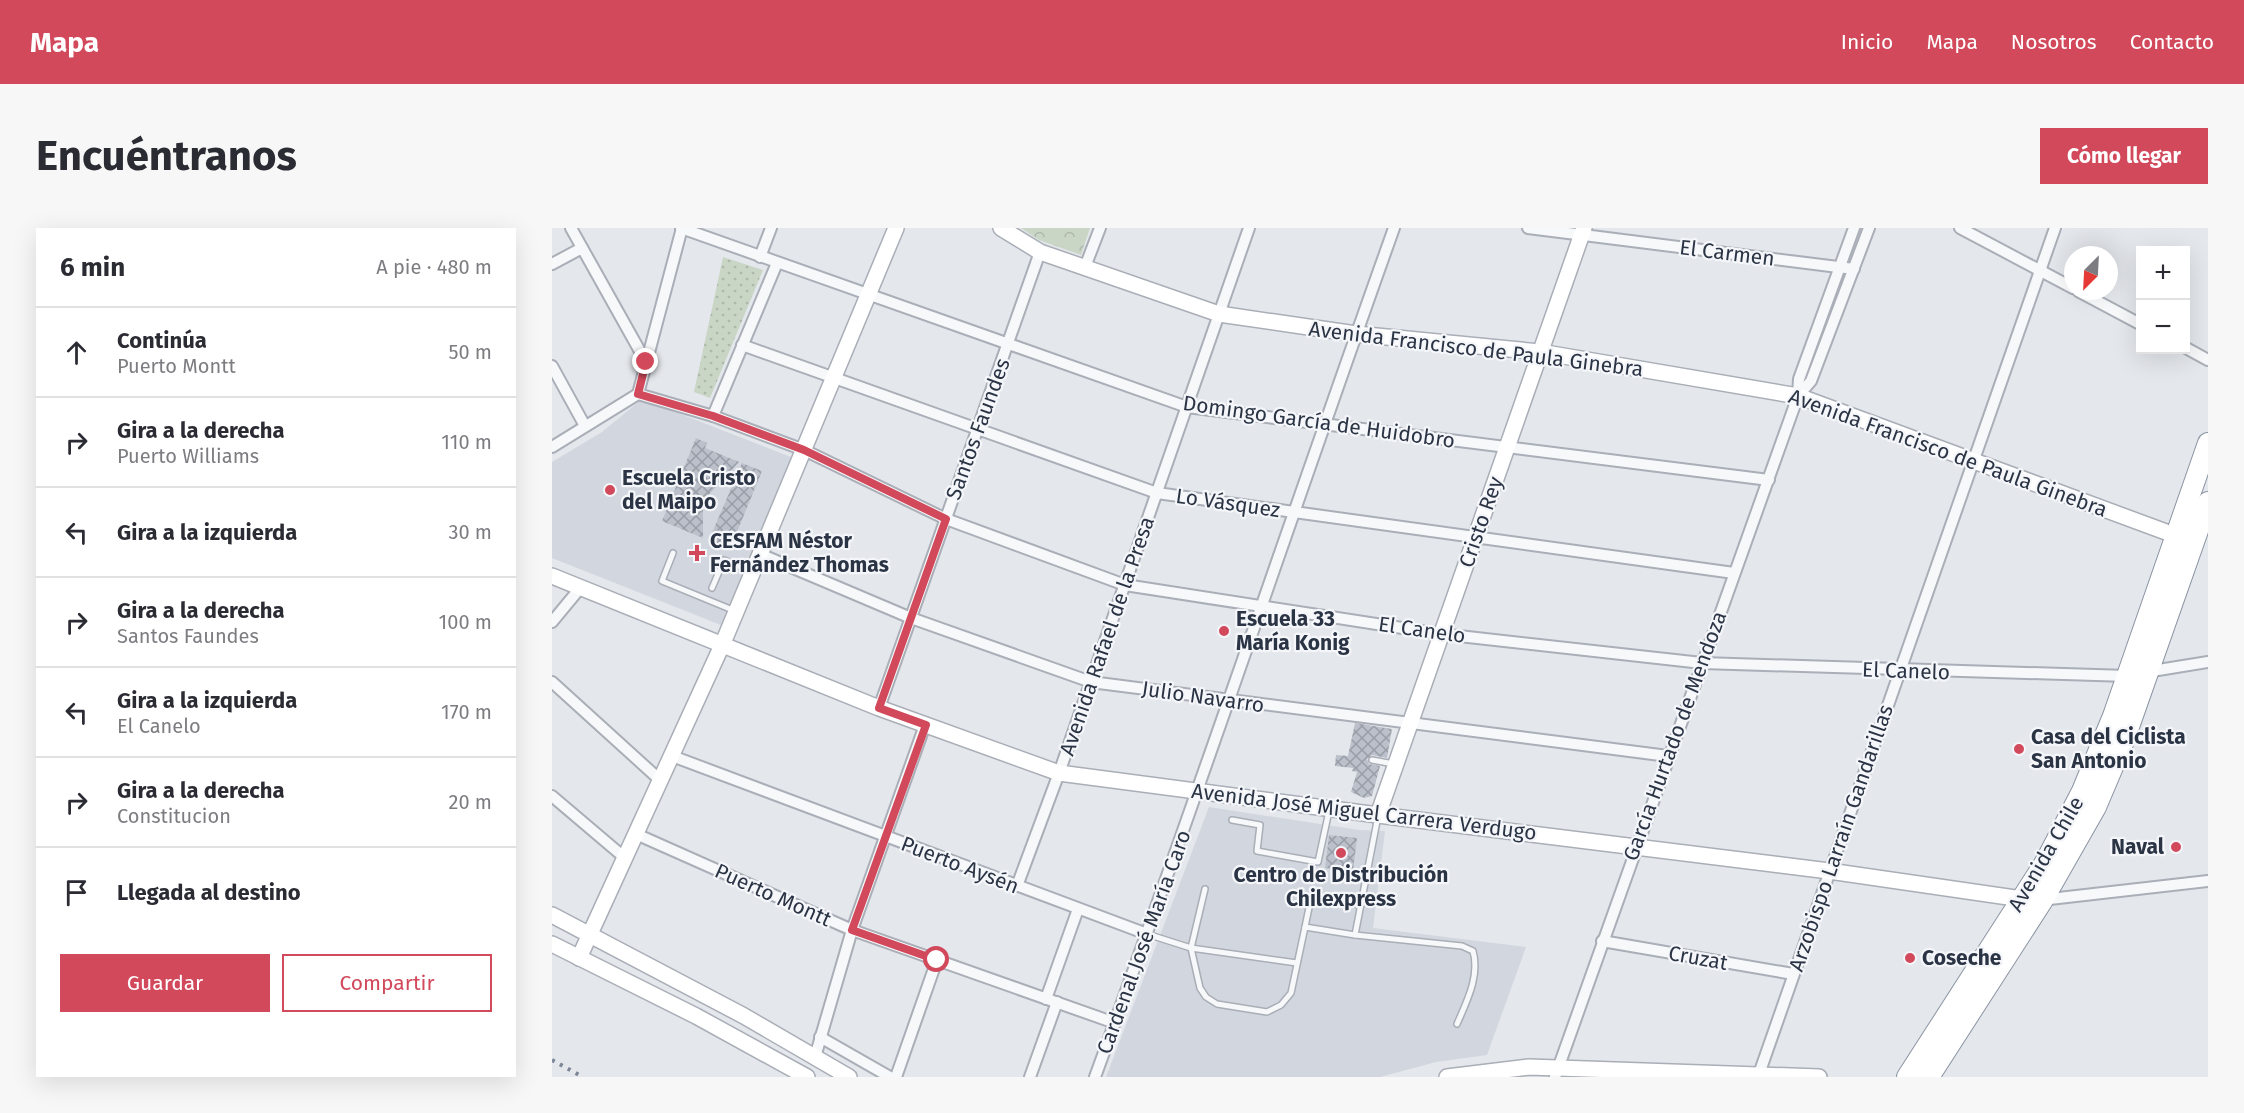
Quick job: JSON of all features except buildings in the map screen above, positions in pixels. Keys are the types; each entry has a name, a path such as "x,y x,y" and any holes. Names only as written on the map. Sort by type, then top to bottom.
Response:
{"highway":[{"name":"Avenida Chile","path":"1929,1077 2043,900 2096,807 2124,741 2147,672 2185,538 2208,443"},
{"name":"Avenida Chile","path":"1907,1077 2010,919 2012,898 2064,828 2082,791 2126,677 2185,538 2208,502"}],"street":[{"path":"571,228 646,362"},
{"path":"552,447 638,394 682,228"},
{"name":"Domingo García de Huidobro","path":"682,228 868,296 1187,407 1769,480"},
{"path":"760,257 771,228"},
{"name":"Avenida Francisco de Paula Ginebra","path":"1001,228 1040,252 1220,314 1356,334 1540,352 1798,396 2185,538"},
{"path":"1085,267 1100,228"},
{"name":"Avenida Rafael de la Presa","path":"1017,886 1059,773 1249,228"},
{"name":"Cardenal José María Caro","path":"1095,1077 1199,790 1260,605 1394,228"},
{"name":"El Carmen","path":"1528,228 1583,231 1854,269"},
{"name":"García Hurtado de Mendoza","path":"1556,1072 1635,847 1769,480 1798,396 1799,379 1842,267 1854,228"},
{"name":"García Hurtado de Mendoza","path":"1798,396 1811,381 1869,228"},
{"path":"1960,228 2064,283"},
{"name":"Arzobispo Larraín Gandarillas","path":"1758,1074 2055,228"},
{"path":"579,958 723,643 868,296 893,229"},
{"name":"Cristo Rey","path":"1378,816 1583,231"},
{"path":"552,264 582,248"},
{"name":"Santos Faundes","path":"879,708 1040,252"},
{"path":"713,416 777,263"},
{"path":"2095,300 2136,322"},
{"name":"Lo Vásquez","path":"742,345 833,380 1157,493 1734,573"},
{"path":"2190,350 2208,360"},
{"path":"552,366 585,426"},
{"name":"El Canelo","path":"638,394 713,416 804,450 946,519 1125,585 1441,634 1702,663 2126,677 2208,662"},
{"name":"Julio Navarro","path":"760,554 911,618 1091,682 1410,725 1668,756"},
{"name":"Avenida José Miguel Carrera Verdugo","path":"552,576 723,643 879,708 1059,773 1199,790 1378,816 1829,871 2012,898 2043,900 2208,881"},
{"path":"552,621 581,587"},
{"path":"552,682 660,780"},
{"path":"816,1057 852,930 926,725"},
{"name":"Puerto Aysén","path":"672,756 1147,934"},
{"path":"552,796 626,858"},
{"name":"Puerto Montt","path":"636,834 852,930 1114,1023"},
{"path":"1030,1077 1077,909"},
{"path":"552,915 681,982 849,1077"},
{"name":"Cruzat","path":"1602,941 1793,974"},
{"path":"552,944 696,1016 807,1077"},
{"path":"896,1077 937,960"},
{"path":"820,1037 890,1077"},
{"path":"1447,1077 1501,1069 1819,1077"}],"lane":[{"path":"673,553 662,581 736,611"},
{"path":"712,588 724,560 753,572"},
{"path":"1372,760 1396,764"},
{"path":"1232,820 1260,825 1257,851 1318,862 1329,809"},
{"path":"1355,935 1378,816"},
{"path":"1205,889 1191,948 1200,988 1206,997 1217,1004 1267,1012 1281,1005 1291,993 1311,898 1361,905"},
{"path":"1305,927 1355,935 1462,946 1473,951 1477,963 1469,995 1456,1024"},
{"path":"1147,934 1191,948 1297,963"}],"shaded area":[{"path":"642,399 791,457 721,625 552,558 552,462 602,432"},
{"path":"1209,807 1359,830 1385,831 1373,928 1526,947 1487,1055 1436,1062 1380,1077 1106,1077"}],"green space":[{"path":"1021,228 1090,228 1081,255 1039,240"},
{"path":"723,257 763,270 710,398 694,392"}],"railway":[{"path":"552,1060 583,1077"}],"place":[{"name":"Escuela Cristo del Maipo","path":"610,490"},
{"name":"CESFAM Néstor Fernández Thomas","path":"697,553"},
{"name":"Escuela 33 María Konig","path":"1224,631"},
{"name":"Casa del Ciclista San Antonio","path":"2019,749"},
{"name":"Naval","path":"2176,847"},
{"name":"Centro de Distribución Chilexpress","path":"1341,853"},
{"name":"Coseche","path":"1910,958"}],"route":[{"path":"646,362 638,394 713,416 804,450 946,519 879,708 926,725 852,930 937,960"}]}
